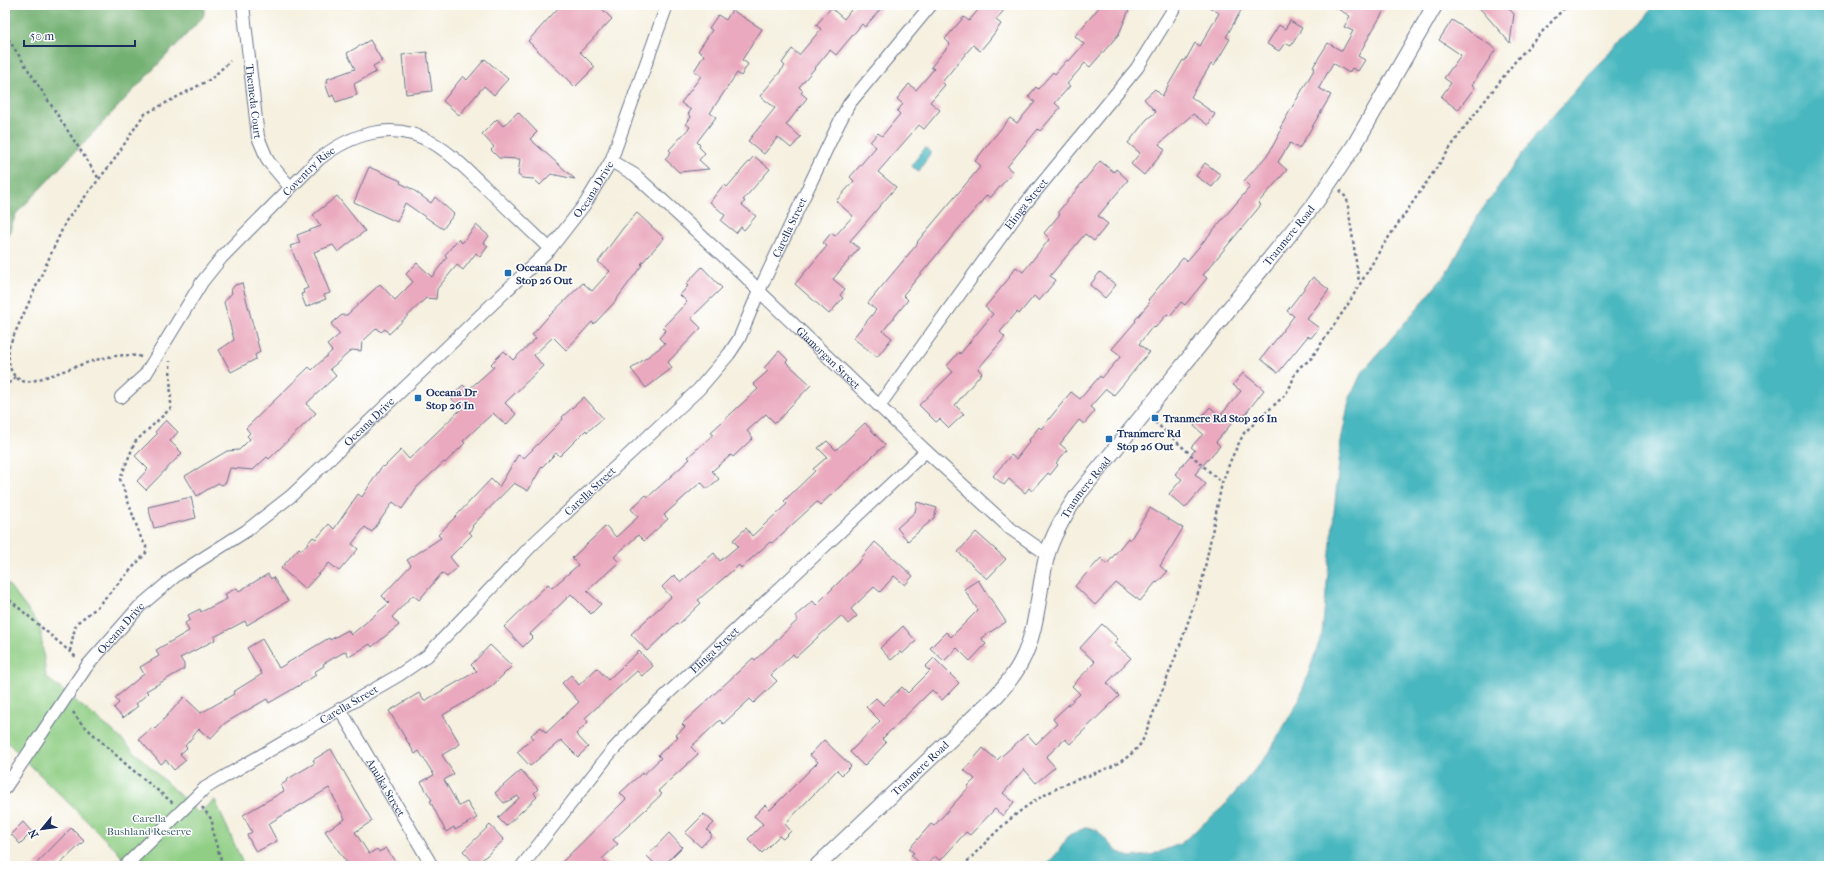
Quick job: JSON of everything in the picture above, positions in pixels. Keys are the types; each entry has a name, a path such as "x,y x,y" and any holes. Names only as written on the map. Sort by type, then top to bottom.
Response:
{"street":[{"name":"Themeda Court","path":"244,5 258,137 268,162 290,187"},
{"name":"Oceana Drive","path":"5,788 87,666 139,606 178,574 246,531 291,496 550,249 585,204 611,161 667,5"},
{"name":"Carella Street","path":"125,866 205,788 399,675 427,656 533,544 699,389 730,354 739,339 759,291 849,104 930,5"},
{"name":"Elinga Street","path":"880,406 1021,209 1137,68 1176,5"},
{"name":"Tranmere Road","path":"817,866 996,696 1010,680 1022,661 1030,639 1047,554 1064,515 1077,496 1294,231 1332,180 1354,146 1435,5"},
{"name":"Coventry Rise","path":"121,397 145,375 202,282 222,257 290,187 334,147 353,138 372,132 393,131 415,135 433,143 454,158 550,249"},
{"name":"Glamorgan Street","path":"611,161 635,175 744,275 926,451 1011,529 1047,554"},
{"name":"Elinga Street","path":"522,866 611,752 646,714 926,451"},
{"name":"Anulka Street","path":"340,709 432,866"}],"path":[{"path":"963,866 1008,820 1040,798 1067,783 1121,763 1134,753 1142,742 1180,645 1202,582 1222,483 1232,457 1244,433 1284,395 1291,385 1295,374 1301,366 1310,360 1347,306 1360,282 1464,128 1517,59 1567,5"},
{"path":"5,34 99,179"},
{"path":"148,358 131,354 105,357 35,380 20,380 8,362 9,346 66,221 114,160 140,120 145,114 211,79 230,61"},
{"path":"1340,190 1347,199 1360,282"},
{"path":"70,651 75,627 78,622 95,609 146,553 146,546 141,538 120,479 135,442 171,408 170,361"},
{"path":"5,388 16,376"},
{"path":"1153,420 1222,483"},
{"path":"5,596 76,657"},
{"path":"73,712 80,722 129,767 173,804"},
{"path":"200,805 212,820 214,834 223,866"}],"green space":[{"path":"5,5 206,5 203,17 16,214 5,245"},
{"name":"Carella Bushland Reserve","path":"5,580 40,626 46,677 114,732 198,813 215,800 244,866 128,866 117,851 5,740"}],"water":[{"path":"1653,5 1829,5 1829,866 1046,866 1058,852 1069,835 1087,827 1097,830 1116,851 1130,857 1151,855 1180,844 1223,807 1268,754 1299,700 1322,634 1341,442 1349,400 1361,374 1448,272 1479,214 1535,136 1597,66 1643,22"},
{"path":"925,148 931,152 919,171 911,166"}],"building":[{"path":"561,5 598,5 612,19 580,52 595,67 575,87 528,41"},
{"path":"855,5 884,5 865,27 862,24 836,55 830,50 799,87 803,91 801,93 807,98 786,125 801,137 791,148 778,137 764,154 748,141 775,108 760,96 785,66 782,63 792,49 799,55 821,29 816,25 831,8 844,19"},
{"path":"982,5 1008,5 996,20 1001,24 980,51 973,45 942,82 945,85 930,102 940,110 924,129 919,125 878,172 896,187 850,241 859,248 833,279 845,289 840,295 843,298 829,314 795,284 827,246 823,243 831,233 835,236 853,216 836,201 854,181 850,177 876,147 870,142 878,133 882,136 900,114 897,111 903,104 897,99 909,84 916,90 934,69 931,67 950,44 945,39 964,17 969,21"},
{"path":"1101,5 1131,5 1119,34 1090,67 1085,63 1067,84 1070,86 1055,103 1060,108 1040,131 1038,129 1007,167 1013,172 990,198 987,195 903,295 908,300 883,331 892,338 877,357 853,338 876,310 868,303 981,166 975,161 1010,118 1017,123 1035,102 1028,97 1036,87 1038,89 1053,72 1055,74 1084,44 1075,36"},
{"path":"1206,5 1244,5 1226,37 1230,39 1214,66 1211,64 1191,97 1215,114 1208,125 1193,114 1159,144 1165,150 1144,175 1131,164 1140,153 1128,143 1147,119 1156,112 1144,99 1155,89 1162,96 1183,60 1185,61 1195,43 1200,46 1219,13"},
{"path":"1331,5 1387,5 1358,56 1365,60 1358,71 1352,68 1349,73 1333,63 1319,88 1331,95 1299,149 1290,143 1278,162 1287,170 1258,203 1261,205 1203,275 1207,278 1185,305 1181,302 1170,316 1167,314 1155,328 1153,326 1139,344 1149,352 1125,382 1114,395 1106,389 1090,407 1095,411 1084,424 1079,420 1060,444 1067,450 1056,463 1058,465 1050,475 1048,473 1032,491 1029,488 1025,493 1009,479 1004,485 993,476 1011,455 1016,459 1039,427 1041,429 1071,392 1080,399 1100,376 1102,378 1121,356 1112,349 1150,302 1148,300 1183,258 1187,261 1250,187 1244,181 1269,153 1282,129 1280,128 1315,68 1313,67 1328,43 1342,51 1353,31 1344,27 1350,16"},
{"path":"1477,5 1505,5 1514,14 1510,43"},
{"path":"732,10 762,29 742,60 748,64 741,76 737,73 710,113 716,117 697,142 700,145 699,147 705,153 699,160 709,169 679,172 665,159 671,152 669,150 690,127 686,124 691,117 688,114 691,110 681,103 701,76 694,71 704,55 698,51 712,30 709,28 718,15 726,20"},
{"path":"1452,20 1496,49 1472,85 1475,87 1458,110 1441,97 1451,83 1444,78 1461,55 1439,40"},
{"path":"1290,21 1302,28 1291,46 1285,43 1279,51 1267,44 1279,25 1285,29"},
{"path":"370,40 382,61 373,66 376,72 354,84 357,95 336,102 333,95 330,97 325,83 328,82 327,79 355,69 347,53"},
{"path":"427,52 432,91 406,94 402,55"},
{"path":"485,59 508,79 494,95 484,86 459,115 443,101 463,76 467,80"},
{"path":"518,112 537,132 530,139 575,179 551,174 540,185 534,179 522,178 518,175 520,159 499,158 491,150 494,147 482,134 497,119 503,126"},
{"path":"754,156 770,169 743,200 745,201 742,205 756,216 744,230 741,227 736,233 721,221 725,215 710,202 724,184 727,187"},
{"path":"1100,161 1114,172 1116,169 1128,180 1098,216 1108,224 1094,241 1085,234 1050,276 1056,280 1039,301 1034,296 1019,314 1017,312 1000,332 1005,337 978,369 982,373 955,405 964,414 949,428 940,419 936,422 919,405 953,372 947,366 959,352 960,354 993,314 985,307 1010,277 1009,276 1016,267 1023,272 1048,241 1049,238 1044,233 1060,214 1058,212"},
{"path":"1205,163 1221,175 1212,187 1196,176"},
{"path":"369,167 401,181 400,183 412,189 431,203 435,197 454,214 443,229 405,203 397,222 354,202"},
{"path":"337,196 365,231 338,252 333,245 314,252 330,293 324,295 326,299 306,307 301,294 304,293 303,290 308,288 290,246 300,243 297,235 321,226 313,215"},
{"path":"637,213 664,238 641,264 642,265 613,304 594,324 592,322 566,350 553,337 534,355 543,366 505,403 516,414 506,425 493,413 463,441 465,443 445,463 444,462 417,487 402,509 393,502 372,532 365,527 352,544 358,549 339,571 329,563 305,589 281,568 299,548 302,550 313,537 316,539 329,524 334,529 358,494 362,497 382,466 384,467 401,450 409,459 461,409 450,397 463,385 468,390 494,367 491,364 504,351 513,360 536,338 532,335 547,318 583,283 592,291 610,271 598,262 623,228"},
{"path":"476,225 489,236 484,243 488,246 480,257 476,253 463,270 457,265 437,289 436,299 426,298 389,334 385,329 381,332 377,328 362,342 361,351 352,350 330,369 336,376 306,404 316,413 269,459 267,457 253,470 230,468 226,482 222,485 218,483 197,496 185,476 227,451 239,450 250,439 247,436 250,433 246,428 309,367 312,370 332,351 327,345 340,334 331,324 342,315 347,315 380,284 395,300 413,282 406,274 417,263 432,277 447,257 445,255 458,239 462,243"},
{"path":"702,267 722,288 691,318 701,328 668,362 672,368 646,388 631,369 665,344 659,338 666,330 663,327 687,302 680,295 688,286 686,284"},
{"path":"1100,272 1116,285 1105,298 1090,285"},
{"path":"1313,277 1329,290 1307,319 1319,328 1311,338 1308,336 1278,373 1261,359 1294,316 1287,311"},
{"path":"242,283 260,352 255,355 256,359 231,372 219,350 234,340 224,302 232,293 231,290 235,285"},
{"path":"779,351 788,360 786,362 811,385 775,423 766,414 747,431 753,438 733,457 731,455 712,471 719,479 707,489 701,482 664,515 668,519 644,541 638,535 614,557 619,562 587,591 601,604 591,614 571,594 530,634 533,637 523,647 504,627 548,584 552,588 578,565 572,558 606,526 616,537 638,517 631,509 646,495 648,497 690,459 688,457 713,435 711,432 758,389 753,384 768,371 764,368"},
{"path":"1243,373 1264,390 1240,421 1236,418 1216,442 1220,446 1195,474 1206,484 1185,508 1169,494 1182,479 1175,474 1195,450 1191,447 1203,434 1194,426 1210,407 1220,416 1241,391 1233,385"},
{"path":"584,397 603,418 587,432 586,430 560,456 556,453 541,468 528,491 514,483 472,526 473,527 469,532 472,535 450,557 458,567 447,577 442,573 419,600 413,595 392,617 399,625 372,647 370,644 349,657 346,651 323,664 324,666 314,672 316,675 269,703 267,699 225,723 210,739 199,729 185,746 187,748 180,754 186,760 174,770 166,760 161,764 139,739 153,727 155,729 184,697 201,713 234,694 233,692 262,674 247,648 262,639 279,668 329,638 330,640 348,630 351,635 389,603 382,596 411,565 407,560 441,538 438,535 491,479 499,487 518,455 524,458 563,419 562,417"},
{"path":"166,420 178,432 170,441 182,453 146,490 137,481 148,469 135,456 157,434 155,432"},
{"path":"865,423 885,445 820,505 817,502 772,543 770,542 741,568 739,565 698,600 701,603 647,651 631,634 671,597 662,587 674,575 681,582 714,553 720,561 738,546 733,540 746,528 752,536 787,504 784,501 815,471 813,469 827,457 818,448 827,441 836,450"},
{"path":"191,497 196,518 154,528 148,507"},
{"path":"917,502 937,508 934,518 908,541 897,528 915,512"},
{"path":"1150,508 1183,528 1160,566 1167,572 1157,583 1156,582 1140,601 1116,583 1095,605 1075,586 1101,558 1107,564 1128,538 1130,540"},
{"path":"976,532 1006,559 987,579 958,552"},
{"path":"875,542 913,576 905,585 894,576 880,592 874,587 851,609 857,616 848,624 841,616 796,657 793,654 771,675 777,681 754,703 750,699 723,724 720,720 691,747 698,754 658,791 662,794 613,840 618,844 602,859 609,866 558,866 626,799 620,793 642,773 643,775 661,758 658,755 678,737 676,735 685,727 682,724 753,658 755,660 798,620 795,616 813,601 816,605 863,558 862,557"},
{"path":"268,574 271,579 273,577 288,601 247,625 245,621 214,637 215,640 180,658 184,664 184,669 146,691 148,693 136,704 138,706 123,718 114,708 119,703 115,698 144,674 140,667 159,656 156,650 189,631 185,623 190,620 188,615 200,609 201,612 227,599 225,594 237,588 239,591"},
{"path":"978,580 1006,622 981,638 986,644 970,661 957,648 944,661 930,648 946,632 951,637 978,610 964,589"},
{"path":"1102,624 1118,639 1114,643 1131,658 1107,683 1119,696 1070,744 1065,739 1046,757 1055,767 1036,783 1024,769 1003,793 1014,802 1003,816 995,809 970,835 966,832 940,861 935,856 926,866 923,866 911,855 914,853 909,849 931,824 934,826 975,779 964,770 983,748 997,760 1027,734 1036,744 1057,724 1053,719 1080,694 1072,686 1095,662 1080,648"},
{"path":"903,626 916,641 902,654 900,652 891,660 880,648"},
{"path":"490,645 512,666 491,687 443,715 460,744 442,755 454,774 444,780 459,806 467,802 477,818 455,830 454,827 446,832 430,801 432,800 421,782 434,775 419,751 415,754 389,711 419,693 424,701 477,671 471,665"},
{"path":"639,651 653,666 642,676 637,671 585,718 588,722 576,734 588,747 578,757 561,740 530,766 517,752 533,738 531,735 541,727 546,733 579,702 562,683 571,675 579,685 597,668 608,680"},
{"path":"934,658 959,683 942,700 932,690 882,739 886,743 864,766 850,752 880,721 866,707 876,698 883,705 902,687 908,693 930,671 925,667"},
{"path":"824,740 851,766 842,775 837,770 785,824 791,831 783,839 779,836 762,853 748,839 763,824 754,816 765,805 770,810 818,762 810,755"},
{"path":"331,749 372,821 355,832 369,854 377,849 379,852 386,848 398,866 349,866 325,831 345,819 329,788 268,824 277,841 256,852 247,835 252,832 243,815 284,791 281,785 287,781 286,780 315,763 313,760"},
{"path":"521,770 538,789 534,793 537,797 506,826 498,818 519,798 518,796 504,803 495,793"},
{"path":"704,814 714,823 707,830 712,835 701,847 685,833"},
{"path":"23,822 32,832 20,844 11,834"},
{"path":"490,825 504,840 476,865 463,851"},
{"path":"71,828 84,841 58,866 34,866"},
{"path":"669,833 682,847 663,866 657,866 647,856"}],"place":[{"name":"Oceana Dr Stop 26 Out","path":"508,273"},
{"name":"Oceana Dr Stop 26 In","path":"418,398"},
{"name":"Tranmere Rd Stop 26 In","path":"1155,418"},
{"name":"Tranmere Rd Stop 26 Out","path":"1109,439"}]}
